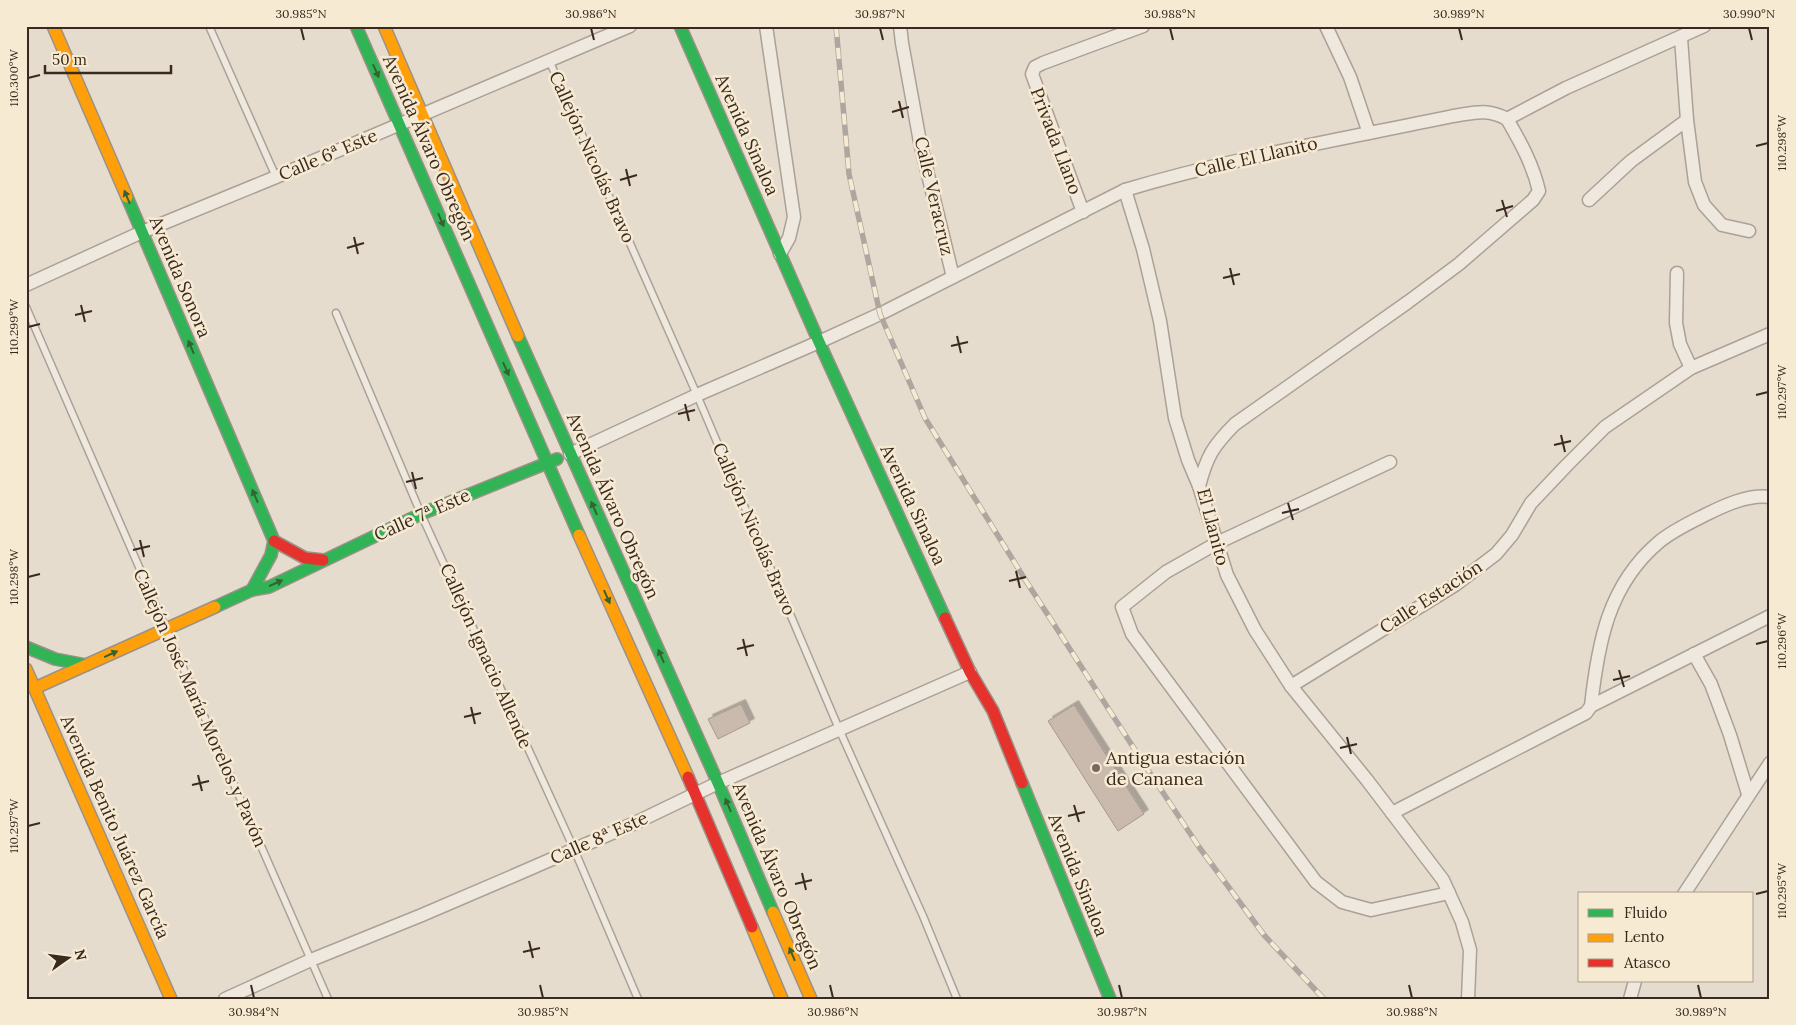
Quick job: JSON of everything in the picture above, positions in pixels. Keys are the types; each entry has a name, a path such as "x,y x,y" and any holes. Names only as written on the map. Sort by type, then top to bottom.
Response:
{"street":[{"name":"Avenida Sonora","path":"53,26 274,541"},
{"name":"Avenida Álvaro Obregón","path":"356,26 400,124 465,244 570,454 609,572 696,794 782,999"},
{"name":"Avenida Álvaro Obregón","path":"384,26 423,115 465,244 547,463 609,572 718,783 811,999"},
{"name":"Calle 6ª Este","path":"26,285 142,232 630,26"},
{"name":"Avenida Sinaloa","path":"680,26 819,342 970,672 993,711 1110,999"},
{"path":"766,26 794,217 789,238 780,254"},
{"name":"Calle Veracruz","path":"900,26 920,142 953,277"},
{"name":"Privada Llano","path":"1083,212 1032,74 1035,67 1043,62 1143,26"},
{"path":"1326,26 1350,77 1369,133"},
{"path":"1507,119 1566,88 1681,38 1704,26"},
{"path":"1681,38 1687,120 1695,182 1704,205 1722,225 1749,231"},
{"name":"Calle El Llanito","path":"819,342 880,314 1125,190 1279,150 1453,116 1479,112 1495,112 1507,119"},
{"name":"El Llanito","path":"1468,999 1470,950 1462,922 1443,880 1291,686 1255,630 1227,575 1199,486 1205,465 1216,443 1235,424 1459,264 1533,200 1539,191 1536,178 1528,155 1507,119"},
{"path":"1589,200 1631,161 1687,120"},
{"path":"1125,190 1143,249 1160,321 1175,418 1188,460 1199,486"},
{"path":"1677,273 1676,323 1680,344 1691,368"},
{"name":"Calle Estación","path":"1291,686 1455,585 1496,554 1512,535 1531,503 1566,464 1606,427 1691,368 1770,334"},
{"name":"Calle 7ª Este","path":"30,689 166,630 252,590 269,587 421,514 570,454 697,394 819,342"},
{"path":"1390,462 1217,543 1166,572 1122,607 1132,634 1316,882 1342,902 1371,910 1449,893"},
{"path":"1592,706 1600,643 1611,607 1628,575 1659,542 1682,526 1721,507 1753,497 1770,497"},
{"path":"252,590 271,556 274,541 305,558 323,560"},
{"path":"1392,813 1575,720 1586,713 1592,706 1770,616"},
{"path":"26,647 60,661 86,665"},
{"path":"1694,654 1711,684 1730,735 1748,794"},
{"name":"Avenida Benito Juárez García","path":"26,669 30,689 171,999"},
{"name":"Calle 8ª Este","path":"225,999 311,960 422,916 970,672"},
{"path":"1685,892 1770,763"},
{"path":"1630,999 1636,982"}],"lane":[{"path":"209,26 276,177"},
{"name":"Callejón Nicolás Bravo","path":"549,60 697,394 839,729 923,916 957,999"},
{"name":"Callejón José María Morelos y Pavón","path":"26,306 328,999"},
{"name":"Callejón Ignacio Allende","path":"336,312 421,514 574,849 638,999"}],"building":[{"path":"741,704 750,723 718,739 708,719"},
{"name":"Antigua estación de Cananea","path":"1074,705 1144,814 1118,831 1048,721"}],"railway":[{"path":"836,26 849,174 880,314 925,418 1026,581 1199,847 1264,935 1324,999"}],"traffic: fast":[{"path":"356,26 579,535"},
{"path":"680,26 819,342 945,618"},
{"path":"127,197 274,541 271,555 252,590"},
{"path":"518,336 718,783 773,912"},
{"path":"215,607 252,590 269,587 421,514 557,459"},
{"path":"26,647 55,659 86,665"},
{"path":"1022,783 1110,999"}],"traffic: slow":[{"path":"53,26 127,197"},
{"path":"384,26 518,336"},
{"path":"579,535 688,777"},
{"path":"35,688 215,607"},
{"path":"26,669 171,999"},
{"path":"773,912 811,999"},
{"path":"752,927 782,999"}],"traffic: jam":[{"path":"274,541 305,558 323,560"},
{"path":"945,618 970,672 993,711 1022,783"},
{"path":"688,777 752,927"}],"place":[{"name":"Antigua estación de Cananea","path":"1096,768"}]}
